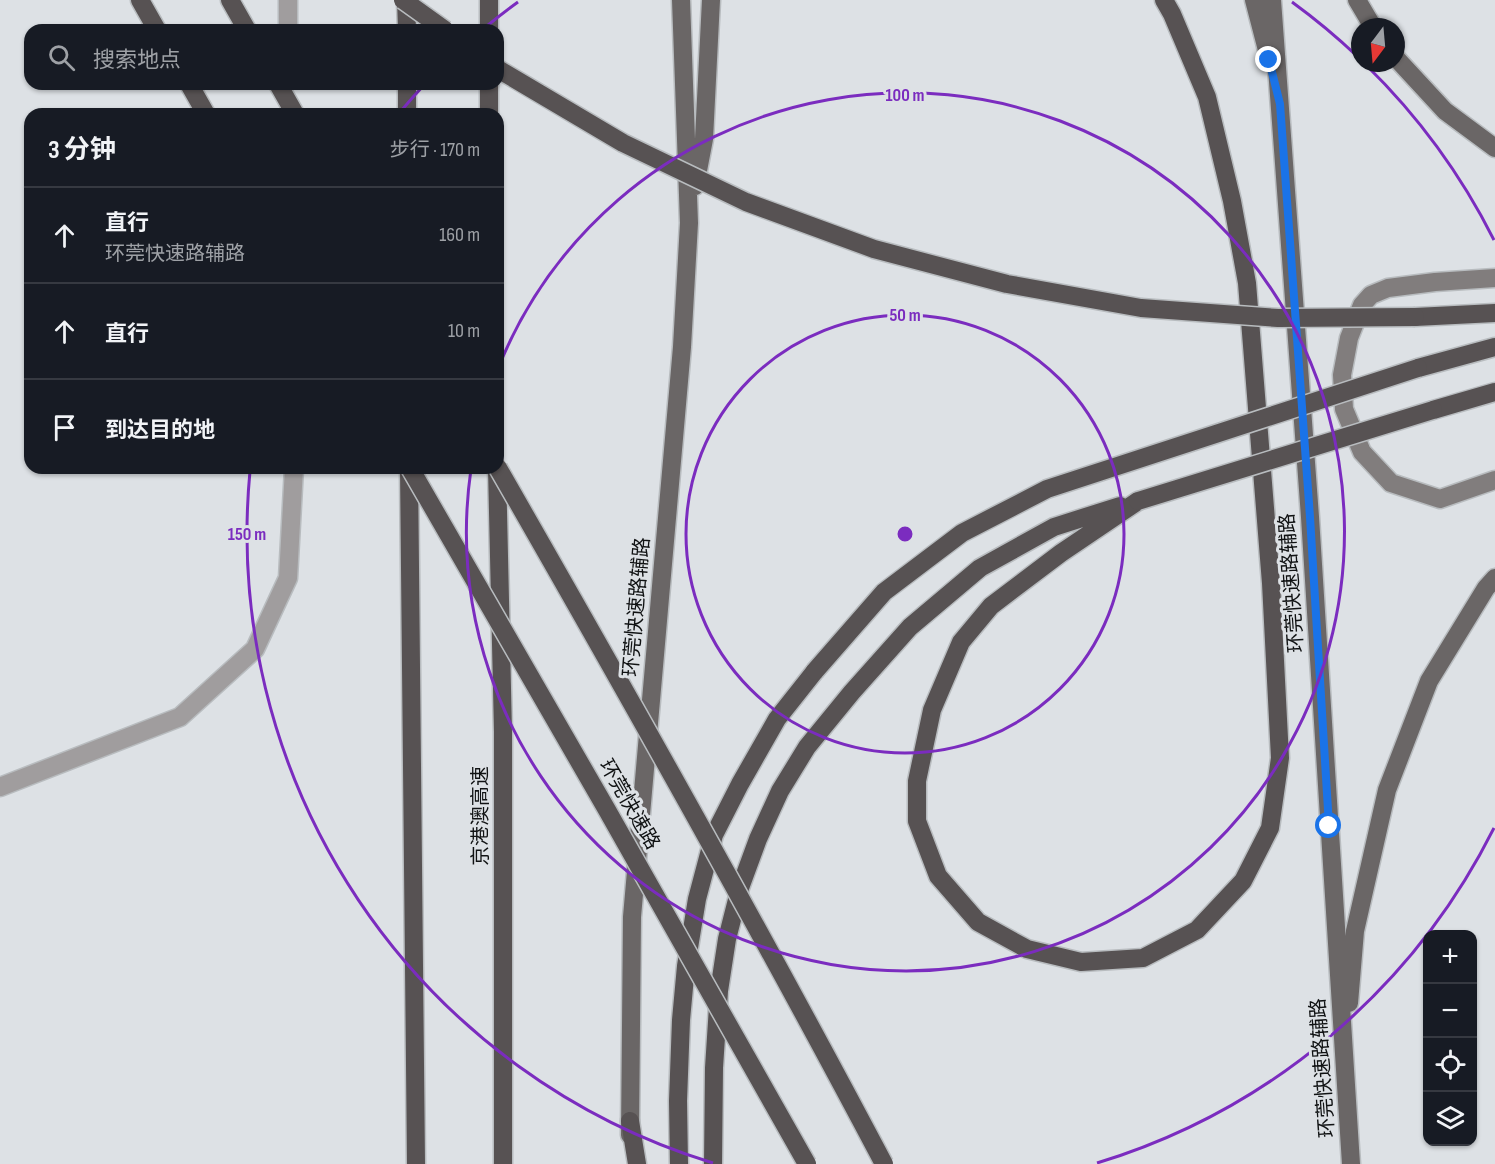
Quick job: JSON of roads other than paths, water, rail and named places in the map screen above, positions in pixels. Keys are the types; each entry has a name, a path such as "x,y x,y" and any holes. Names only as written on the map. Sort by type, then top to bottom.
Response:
{"highway":[{"path":"140,0 154,24"},
{"path":"230,0 244,24"},
{"path":"405,0 407,24"},
{"path":"405,0 437,24"},
{"path":"489,0 489,24"},
{"path":"1138,501 1060,553 991,606 961,642 932,710 917,781 917,821 938,876 978,922 1027,949 1080,962 1143,958 1197,930 1243,881 1270,828 1280,758 1271,583 1247,283 1232,201 1207,97 1164,0"},
{"path":"504,73 633,148 746,202 874,249 1007,284 1141,308 1278,318 1414,317 1495,313"},
{"path":"192,90 203,108"},
{"path":"281,90 292,108"},
{"path":"407,90 407,108"},
{"path":"489,90 489,108"},
{"path":"679,1164 681,1020 686,966 697,899 714,835 777,719 814,671 884,592 962,533 1047,489 1418,368 1495,347"},
{"path":"713,1164 714,1068 719,991 727,939 740,888 758,839 780,791 807,747 910,627 980,568 1054,527 1495,392"},
{"path":"410,474 416,1164"},
{"name":"环莞快速路","path":"413,474 613,820 807,1164"},
{"name":"京港澳高速","path":"497,474 503,732 503,1164"},
{"path":"500,474 606,657 828,1058 884,1164"},
{"path":"630,1122 637,1164"}],"main road":[{"name":"环莞快速路辅路","path":"630,1164 632,917 682,347 689,223 681,0"},
{"path":"689,223 704,139 711,0"},
{"path":"1254,0 1280,104"},
{"name":"环莞快速路辅路","path":"1272,0 1309,505 1350,1164"},
{"path":"1357,0 1368,18"},
{"path":"1405,68 1445,111 1495,148"},
{"path":"1495,278 1388,288 1371,295 1362,305 1349,338 1342,375 1344,409 1362,452 1391,483 1440,499 1495,480"},
{"path":"1344,1064 1355,931 1387,790 1429,681 1486,588 1495,578"}],"street":[{"path":"288,0 288,24"},
{"path":"289,90 289,108"},
{"path":"0,787 180,717 255,649 288,578 294,474"}]}
